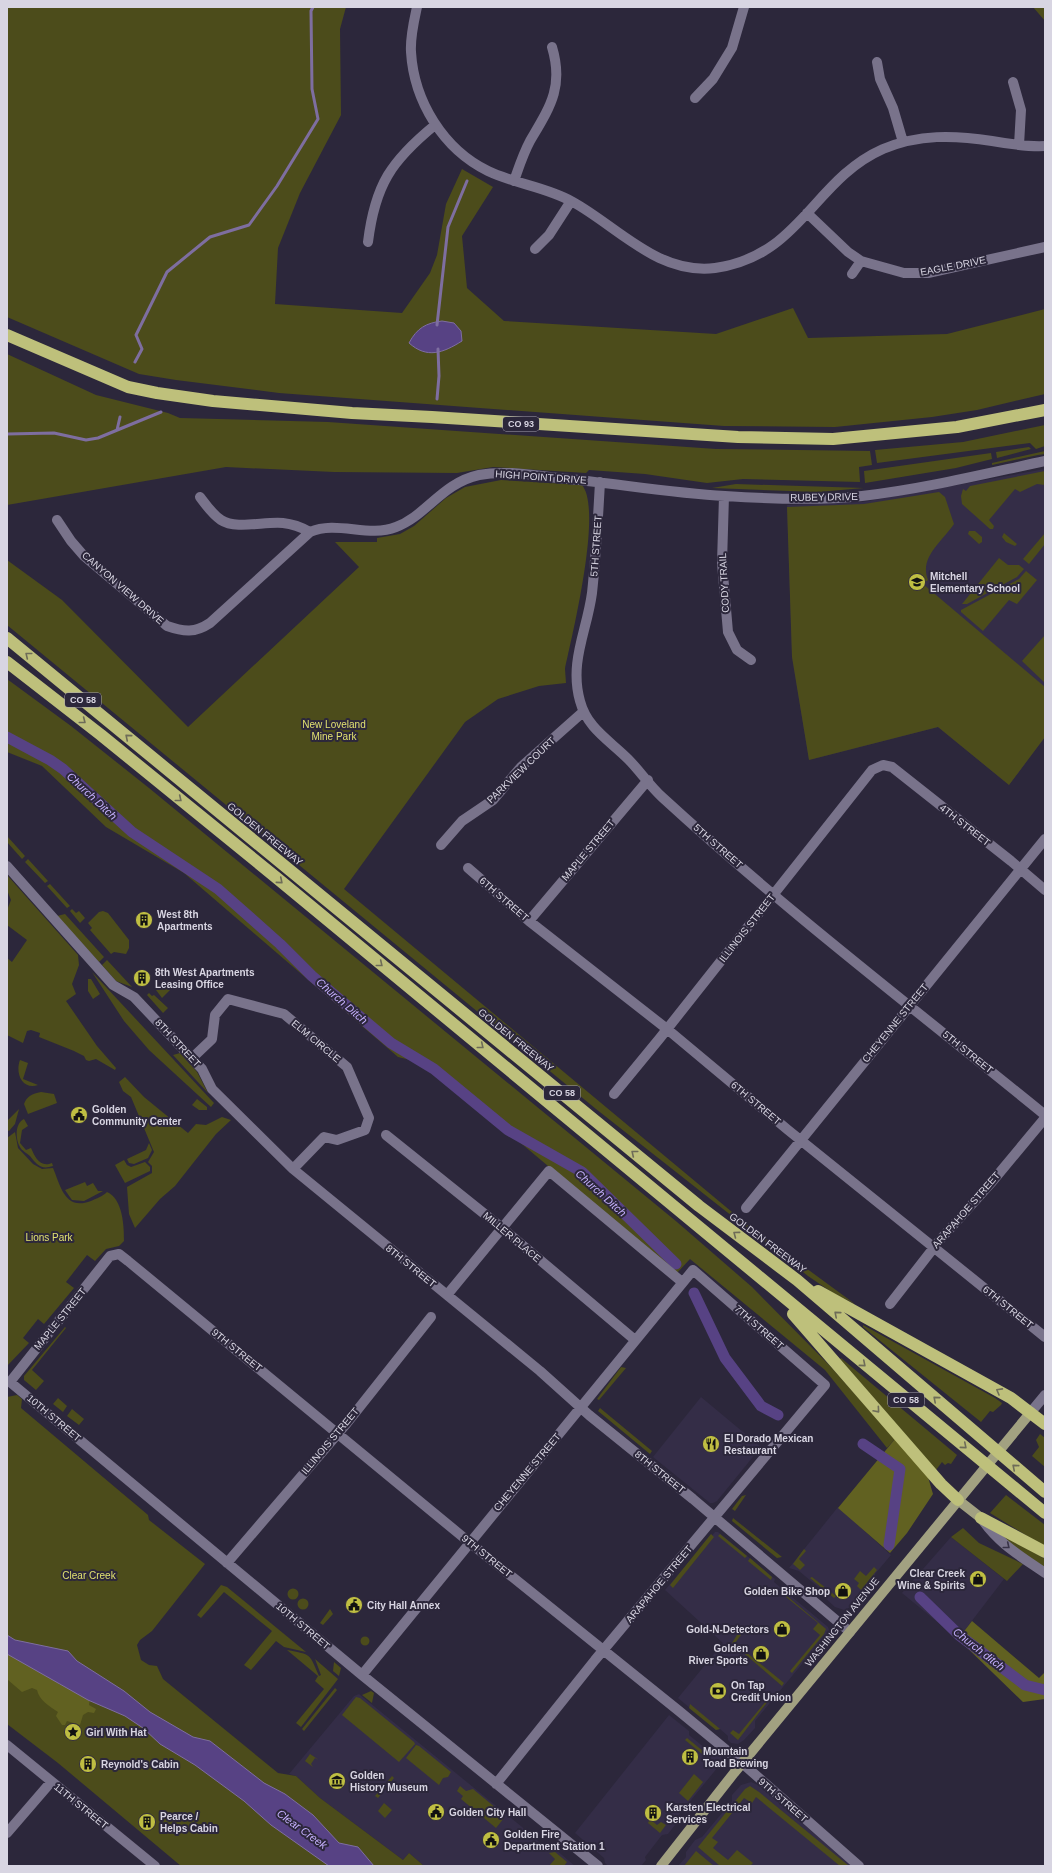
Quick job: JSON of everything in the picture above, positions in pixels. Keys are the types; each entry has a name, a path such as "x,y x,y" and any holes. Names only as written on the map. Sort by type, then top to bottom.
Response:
{"highway":[{"name":"CO 93","path":"7,335 90,372 135,388 213,400 352,413 432,416 738,438 833,439 957,427 1045,410"},
{"name":"GOLDEN FREEWAY","path":"7,638 681,1191 797,1280 1045,1492"},
{"name":"CO 58","path":"7,662 101,735 278,880 700,1227 768,1286 1045,1513"},
{"path":"797,1280 1011,1398 1045,1424"},
{"path":"768,1286 941,1484 962,1495"},
{"path":"981,1518 1045,1552"}],"main road":[{"name":"WASHINGTON AVENUE","path":"661,1866 742,1763 1031,1412"},
{"path":"962,1495 981,1518"}],"street":[{"path":"417,7 411,51 416,80 424,106 435,125 469,158 486,170 571,201 642,250 657,258 693,267 712,268 732,265 767,251 782,240 833,185 853,167 866,158 903,142 922,138 961,136 1019,145 1045,146"},
{"path":"695,98 713,79 732,48 744,7"},
{"path":"514,181 522,158 543,121 554,97 557,82 556,62 552,47"},
{"path":"877,62 880,79 893,108 903,142"},
{"path":"1013,82 1021,110 1019,145"},
{"path":"368,242 372,215 377,196 388,174 413,144 435,125"},
{"path":"535,249 549,235 571,201"},
{"name":"EAGLE DRIVE","path":"807,214 848,252 861,261 904,273 928,273 1045,247"},
{"path":"852,274 861,261"},
{"name":"RUBEY DRIVE","path":"600,482 724,496 824,499 862,496 942,483 1045,461"},
{"name":"HIGH POINT DRIVE","path":"310,532 320,527 381,530 396,528 406,522 449,488 464,480 481,475 495,473 533,475 600,482"},
{"name":"5TH STREET","path":"600,482 592,595 577,654 576,684 583,712 600,735 626,758 648,780 659,794 773,895 1045,1114"},
{"name":"CODY TRAIL","path":"724,496 722,563 728,632 737,650 750,660"},
{"path":"200,497 212,513 222,521 231,524 282,523 298,526 310,532"},
{"name":"CANYON VIEW DRIVE","path":"58,520 71,542 84,556 167,626 184,632 200,629 210,623 310,532"},
{"name":"PARKVIEW COURT","path":"441,845 462,821 493,800 521,767 583,712"},
{"name":"4TH STREET","path":"883,765 892,767 1045,890"},
{"name":"ILLINOIS STREET","path":"614,1094 872,770 883,765"},
{"name":"MAPLE STREET","path":"529,921 648,780"},
{"name":"CHEYENNE STREET","path":"746,1208 800,1139 1045,839"},
{"name":"8TH STREET","path":"7,866 113,985 134,997 192,1058 202,1070 212,1089 293,1169 447,1295 850,1632"},
{"name":"6TH STREET","path":"468,868 529,921 667,1029 800,1139 1045,1337"},
{"name":"ELM CIRCLE","path":"192,1058 212,1039 215,1015 228,999 284,1014 347,1067 369,1118 365,1130 350,1137 337,1140 324,1137 293,1169"},
{"name":"ARAPAHOE STREET","path":"890,1304 934,1247 1045,1118"},
{"name":"MILLER PLACE","path":"386,1135 502,1228 635,1340"},
{"path":"447,1295 549,1171 682,1282"},
{"name":"9TH STREET","path":"110,1256 119,1254 128,1261 469,1542 742,1763 859,1866"},
{"name":"MAPLE STREET","path":"10,1382 110,1256"},
{"name":"CHEYENNE STREET","path":"362,1675 469,1542 693,1270"},
{"name":"7TH STREET","path":"693,1270 824,1385"},
{"name":"ILLINOIS STREET","path":"226,1562 338,1433 431,1317"},
{"name":"10TH STREET","path":"10,1382 362,1675 598,1866"},
{"name":"ARAPAHOE STREET","path":"496,1784 604,1650 824,1385"},
{"name":"WASHINGTON AVENUE","path":"1031,1412 1045,1395"},
{"path":"981,1518 992,1534 1012,1551 1045,1573"},
{"name":"11TH STREET","path":"7,1745 155,1866"},
{"path":"7,1834 51,1782"}],"shaded area":[{"name":"Mitchell Elementary School","path":"1045,469 1045,737 1009,785 938,727 809,760 792,657 787,505 863,502"},
{"path":"701,1397 761,1447 717,1501 713,1503 710,1503 653,1457"},
{"path":"895,1439 928,1477 933,1494 907,1533 890,1553 838,1508"},
{"path":"838,1507 891,1555 875,1574 875,1580 855,1605 844,1610 835,1607 824,1597 824,1592 799,1571 789,1568"},
{"path":"715,1532 718,1532 775,1579 774,1582 828,1627 830,1633 817,1652 811,1653 755,1721 755,1728 738,1744 731,1743 728,1740 728,1736 720,1729 716,1730 678,1698 723,1643 665,1590"},
{"path":"951,1537 1004,1579 958,1639 902,1593"},
{"path":"972,1621 1039,1678 1045,1672 1045,1699 1023,1702 958,1639"},
{"path":"7,1653 60,1681 59,1684 90,1698 89,1705 96,1709 94,1713 88,1712 83,1715 80,1725 67,1721 65,1725 62,1725 56,1716 58,1712 42,1700 37,1690 32,1688 22,1692 8,1680"},
{"path":"359,1694 533,1836 548,1851 551,1848 555,1849 575,1866 424,1866 409,1853 403,1860 320,1798 296,1776 289,1774 354,1696"},
{"path":"669,1715 689,1731 689,1735 711,1753 717,1752 721,1755 722,1765 718,1767 673,1822 675,1825 668,1834 662,1835 645,1857 646,1860 641,1866 608,1866 605,1863 604,1858 575,1833"},
{"path":"751,1782 758,1785 853,1866 678,1866 686,1857 686,1852 695,1840 702,1837 732,1801 732,1795 741,1785"}],"green space":[{"path":"7,7 346,7 340,29 341,115 300,193 278,248 275,304 402,313 430,273 437,255 446,204 462,169 493,187 462,236 467,288 504,321 716,334 793,308 808,338 947,334 1045,309 1045,394 977,410 932,417 835,427 724,426 279,393 139,374 7,317"},
{"path":"1033,7 1043,7 1045,9 1045,21"},
{"path":"7,354 96,395 168,413 180,418 328,422 716,449 870,451 872,465 859,467 860,482 743,479 707,483 645,474 589,470 586,473 493,467 457,473 334,472 226,467 7,505"},
{"path":"1045,425 1045,446 1036,449 1030,443 877,463 875,450 963,442"},
{"path":"1029,447 1031,449 997,458 996,452"},
{"path":"1045,451 1045,454 992,465 992,463"},
{"path":"991,453 992,459 956,468 865,483 864,471"},
{"path":"1045,471 1045,485 1037,484 1020,492 1015,489 989,520 994,526 993,529 990,529 962,504 961,496 963,489 966,491 970,486"},
{"name":"New Loveland Mine Park","path":"501,480 582,485 588,499 588,546 579,603 565,669 566,683 539,686 498,699 465,722 344,889 750,1227 855,1304 833,1293 808,1276 596,1109 7,625 7,560 62,600 188,727 359,567 335,542 377,542 377,538 400,534 414,526 446,498 465,487"},
{"path":"736,484 864,488 818,492 712,488"},
{"name":"Mitchell Elementary School","path":"939,492 945,497 954,524 929,557 926,572 928,580 923,584 1045,687 1045,737 1009,785 938,727 809,760 792,657 787,507 864,504"},
{"path":"969,531 975,531 982,537 982,542 979,544 968,534"},
{"path":"1004,533 1017,544 1015,546 1006,542 1002,537"},
{"path":"1045,533 1045,544 1029,564 1023,559"},
{"path":"999,558 1008,565 1019,565 1024,569 1017,577 967,604 962,604"},
{"path":"1026,571 1037,580 1017,604 1009,600 983,631 961,612 961,610 1019,579"},
{"path":"1045,635 1045,683 1022,661"},
{"path":"7,679 71,726 149,788 677,1222 752,1287 831,1367 895,1439 887,1448 825,1370 690,1259 676,1274 427,1064 398,1057 184,873 106,827 42,766 7,752"},
{"path":"7,836 25,856 22,859 7,842"},
{"path":"28,859 48,881 45,883 25,862"},
{"path":"7,875 78,955 79,965 72,984 76,994 66,1001 97,1046 116,1068 115,1070 96,1059 89,1061 86,1060 84,1056 39,1037 40,1033 31,1030 27,1031 23,1043 7,1035 7,958 12,962 27,940 7,925 7,910 11,900 7,890"},
{"path":"50,884 70,906 67,908 47,886"},
{"path":"72,909 76,913 79,911 85,918 80,923 70,911"},
{"path":"103,911 108,913 129,940 129,948 126,954 114,952 111,954 90,930 92,928 88,923 99,912"},
{"path":"65,914 104,957 99,962 57,916"},
{"path":"107,960 132,987 116,981 102,965"},
{"path":"92,972 214,1103 211,1107 149,1050 124,1021"},
{"path":"88,979 91,979 100,994 93,999 88,991"},
{"path":"164,983 170,990 162,998 156,990"},
{"path":"149,993 152,996 154,995 168,1008 163,1013 147,995"},
{"path":"180,1053 197,1072 208,1093 173,1055"},
{"path":"20,1060 28,1063 23,1079 38,1085 28,1085 21,1079 18,1070"},
{"path":"125,1077 144,1097 188,1133 196,1124 206,1125 222,1117 231,1120 216,1134 175,1186 160,1199 135,1228 129,1214 127,1187 152,1173 152,1166 148,1162 154,1152 131,1097 123,1091 119,1082"},
{"path":"41,1092 54,1094 57,1103 28,1114 24,1104 25,1101 30,1096"},
{"path":"197,1099 207,1107 207,1110 199,1110 192,1105"},
{"path":"19,1109 15,1124 9,1131 7,1130 7,1121"},
{"path":"24,1119 28,1126 22,1130 20,1143 26,1150 31,1148 38,1161 44,1164 52,1163 53,1166 40,1166 22,1150 18,1144 17,1128"},
{"name":"Lions Park","path":"15,1132 18,1148 33,1164 42,1169 53,1168 65,1195 70,1200 75,1203 82,1203 91,1201 107,1192 116,1200 122,1214 124,1241 119,1246 106,1249 95,1261 87,1255 66,1282 74,1288 44,1324 38,1319 23,1338 29,1343 7,1366 7,1138"},
{"path":"149,1143 152,1150 148,1158 134,1164 129,1163 127,1159 146,1150"},
{"path":"124,1160 127,1165 131,1167 145,1162 150,1167 150,1171 125,1183 115,1165"},
{"path":"85,1182 87,1186 93,1183 98,1191 103,1191 84,1201 72,1200 65,1190"},
{"path":"863,1325 995,1398 1002,1403 1001,1405 993,1412 990,1411 981,1422 863,1327"},
{"path":"65,1327 66,1328 32,1370 44,1381 36,1390 24,1380 24,1376"},
{"path":"841,1358 957,1455 951,1464 948,1463 945,1465 942,1462 936,1470 840,1359"},
{"path":"621,1367 626,1368 599,1400 597,1399"},
{"name":"Clear Creek","path":"17,1395 22,1399 21,1408 148,1515 149,1520 205,1564 152,1631 140,1640 137,1645 141,1660 149,1665 157,1666 163,1679 278,1773 296,1776 320,1798 403,1860 409,1853 424,1866 181,1866 58,1763 7,1724 7,1397"},
{"path":"58,1398 67,1406 63,1412 53,1404"},
{"path":"600,1408 652,1451 650,1454 598,1411"},
{"path":"72,1409 84,1419 79,1425 67,1416"},
{"path":"1040,1434 1045,1438 1045,1467 1032,1456 1039,1447 1036,1440"},
{"path":"746,1495 735,1511 732,1509 742,1496"},
{"path":"1006,1495 1045,1525 1045,1547 990,1513"},
{"path":"733,1518 782,1557 777,1558 732,1521"},
{"path":"963,1528 979,1543 1023,1564 1007,1581 951,1537"},
{"path":"998,1531 1045,1559 1045,1568 1003,1540"},
{"path":"711,1534 714,1537 673,1588 670,1585"},
{"path":"720,1534 747,1556 745,1558 718,1536"},
{"path":"804,1549 806,1551 799,1559 805,1565 800,1570 793,1564"},
{"path":"750,1558 772,1577 771,1580 748,1561"},
{"path":"874,1567 877,1570 861,1590 857,1586 859,1583 854,1579 860,1571 866,1576"},
{"path":"812,1577 836,1596 834,1598 810,1578"},
{"path":"221,1585 227,1587 306,1652 284,1647 276,1641 251,1670 244,1665 272,1631 224,1592 201,1618 197,1615"},
{"path":"291,1589 295,1589 297,1590 297,1598 291,1599 288,1596 288,1592"},
{"path":"781,1591 826,1629 824,1634 792,1673 790,1671 820,1635 813,1629 818,1623 780,1592"},
{"path":"301,1599 305,1599 307,1600 307,1608 301,1609 298,1606 298,1602"},
{"path":"330,1609 333,1614 323,1625 320,1623"},
{"path":"737,1635 741,1635 735,1643 784,1683 782,1686 732,1643"},
{"path":"365,1636 370,1641 365,1646 360,1641"},
{"path":"287,1650 309,1656 319,1676 321,1675 315,1659 338,1679 301,1727 296,1723 324,1689 315,1681 318,1676"},
{"path":"334,1662 341,1668 339,1676 333,1671"},
{"path":"335,1688 337,1690 304,1731 302,1729"},
{"path":"371,1691 374,1693 372,1703 362,1695"},
{"path":"771,1695 772,1696 738,1740 730,1733 733,1730 739,1734"},
{"path":"356,1697 360,1698 414,1742 415,1744 399,1762 342,1715"},
{"path":"690,1704 720,1729 716,1730 689,1708"},
{"path":"687,1738 709,1756 707,1758 685,1740"},
{"path":"416,1745 451,1772 448,1777 443,1778 439,1785 406,1758"},
{"path":"310,1754 319,1760 315,1758 311,1764 313,1767 305,1761"},
{"path":"694,1774 703,1782 688,1801 679,1793"},
{"path":"392,1776 394,1778 378,1798 375,1796"},
{"path":"460,1786 466,1791 473,1789 502,1813 504,1818 496,1828 461,1799 463,1796 457,1791"},
{"path":"750,1786 849,1866 840,1866 756,1797 752,1803 744,1798 712,1838 718,1842 713,1848 728,1860 737,1850 753,1863 750,1866 720,1866 698,1847 745,1789"},
{"path":"384,1803 392,1810 385,1818 378,1811"},
{"path":"650,1819 657,1825 661,1822 666,1825 660,1833 648,1823"},
{"path":"696,1851 714,1866 684,1866"},
{"path":"555,1852 567,1862 564,1866 549,1866 555,1859 549,1853"}],"water":[{"path":"442,321 454,323 461,331 462,341 448,349 429,353 416,348 409,343 422,327 431,323"},
{"name":"Clear Creek","path":"7,1635 15,1640 68,1651 77,1661 124,1691 150,1712 193,1737 210,1741 264,1783 285,1794 313,1815 339,1843 358,1847 374,1866 329,1866 271,1825 244,1801 195,1765 160,1744 143,1728 125,1716 88,1700 7,1654"}],"waterway":[{"path":"135,362 142,349 136,335 167,272 210,237 249,225 277,186 318,119 312,89 311,11 313,7"},
{"path":"437,325 448,227 467,181"},
{"path":"437,399 439,376 438,349"},
{"path":"7,434 54,433 86,440 98,438 161,412"},
{"path":"117,430 120,417"},
{"name":"Church Ditch","path":"7,737 50,760 63,769 132,832 218,889 280,944 312,976 391,1043 434,1069 508,1130 582,1172 676,1264"},
{"name":"Church Ditch","path":"694,1293 725,1358 761,1406 778,1415"},
{"name":"Church Ditch","path":"863,1444 900,1469 889,1545"},
{"name":"Church ditch","path":"920,1597 959,1635 1025,1685 1045,1690"}],"place":[{"name":"Mitchell Elementary School","path":"917,582"},
{"name":"West 8th Apartments","path":"144,920"},
{"name":"8th West Apartments Leasing Office","path":"142,978"},
{"name":"Golden Community Center","path":"79,1115"},
{"name":"El Dorado Mexican Restaurant","path":"711,1444"},
{"name":"Clear Creek Wine & Spirits","path":"978,1579"},
{"name":"Golden Bike Shop","path":"843,1591"},
{"name":"City Hall Annex","path":"354,1605"},
{"name":"Gold-N-Detectors","path":"782,1629"},
{"name":"Golden River Sports","path":"761,1654"},
{"name":"On Tap Credit Union","path":"718,1691"},
{"name":"Girl With Hat","path":"73,1732"},
{"name":"Mountain Toad Brewing","path":"690,1757"},
{"name":"Reynold's Cabin","path":"88,1764"},
{"name":"Golden History Museum","path":"337,1781"},
{"name":"Golden City Hall","path":"436,1812"},
{"name":"Karsten Electrical Services","path":"653,1813"},
{"name":"Pearce / Helps Cabin","path":"147,1822"},
{"name":"Golden Fire Department Station 1","path":"491,1840"}]}
